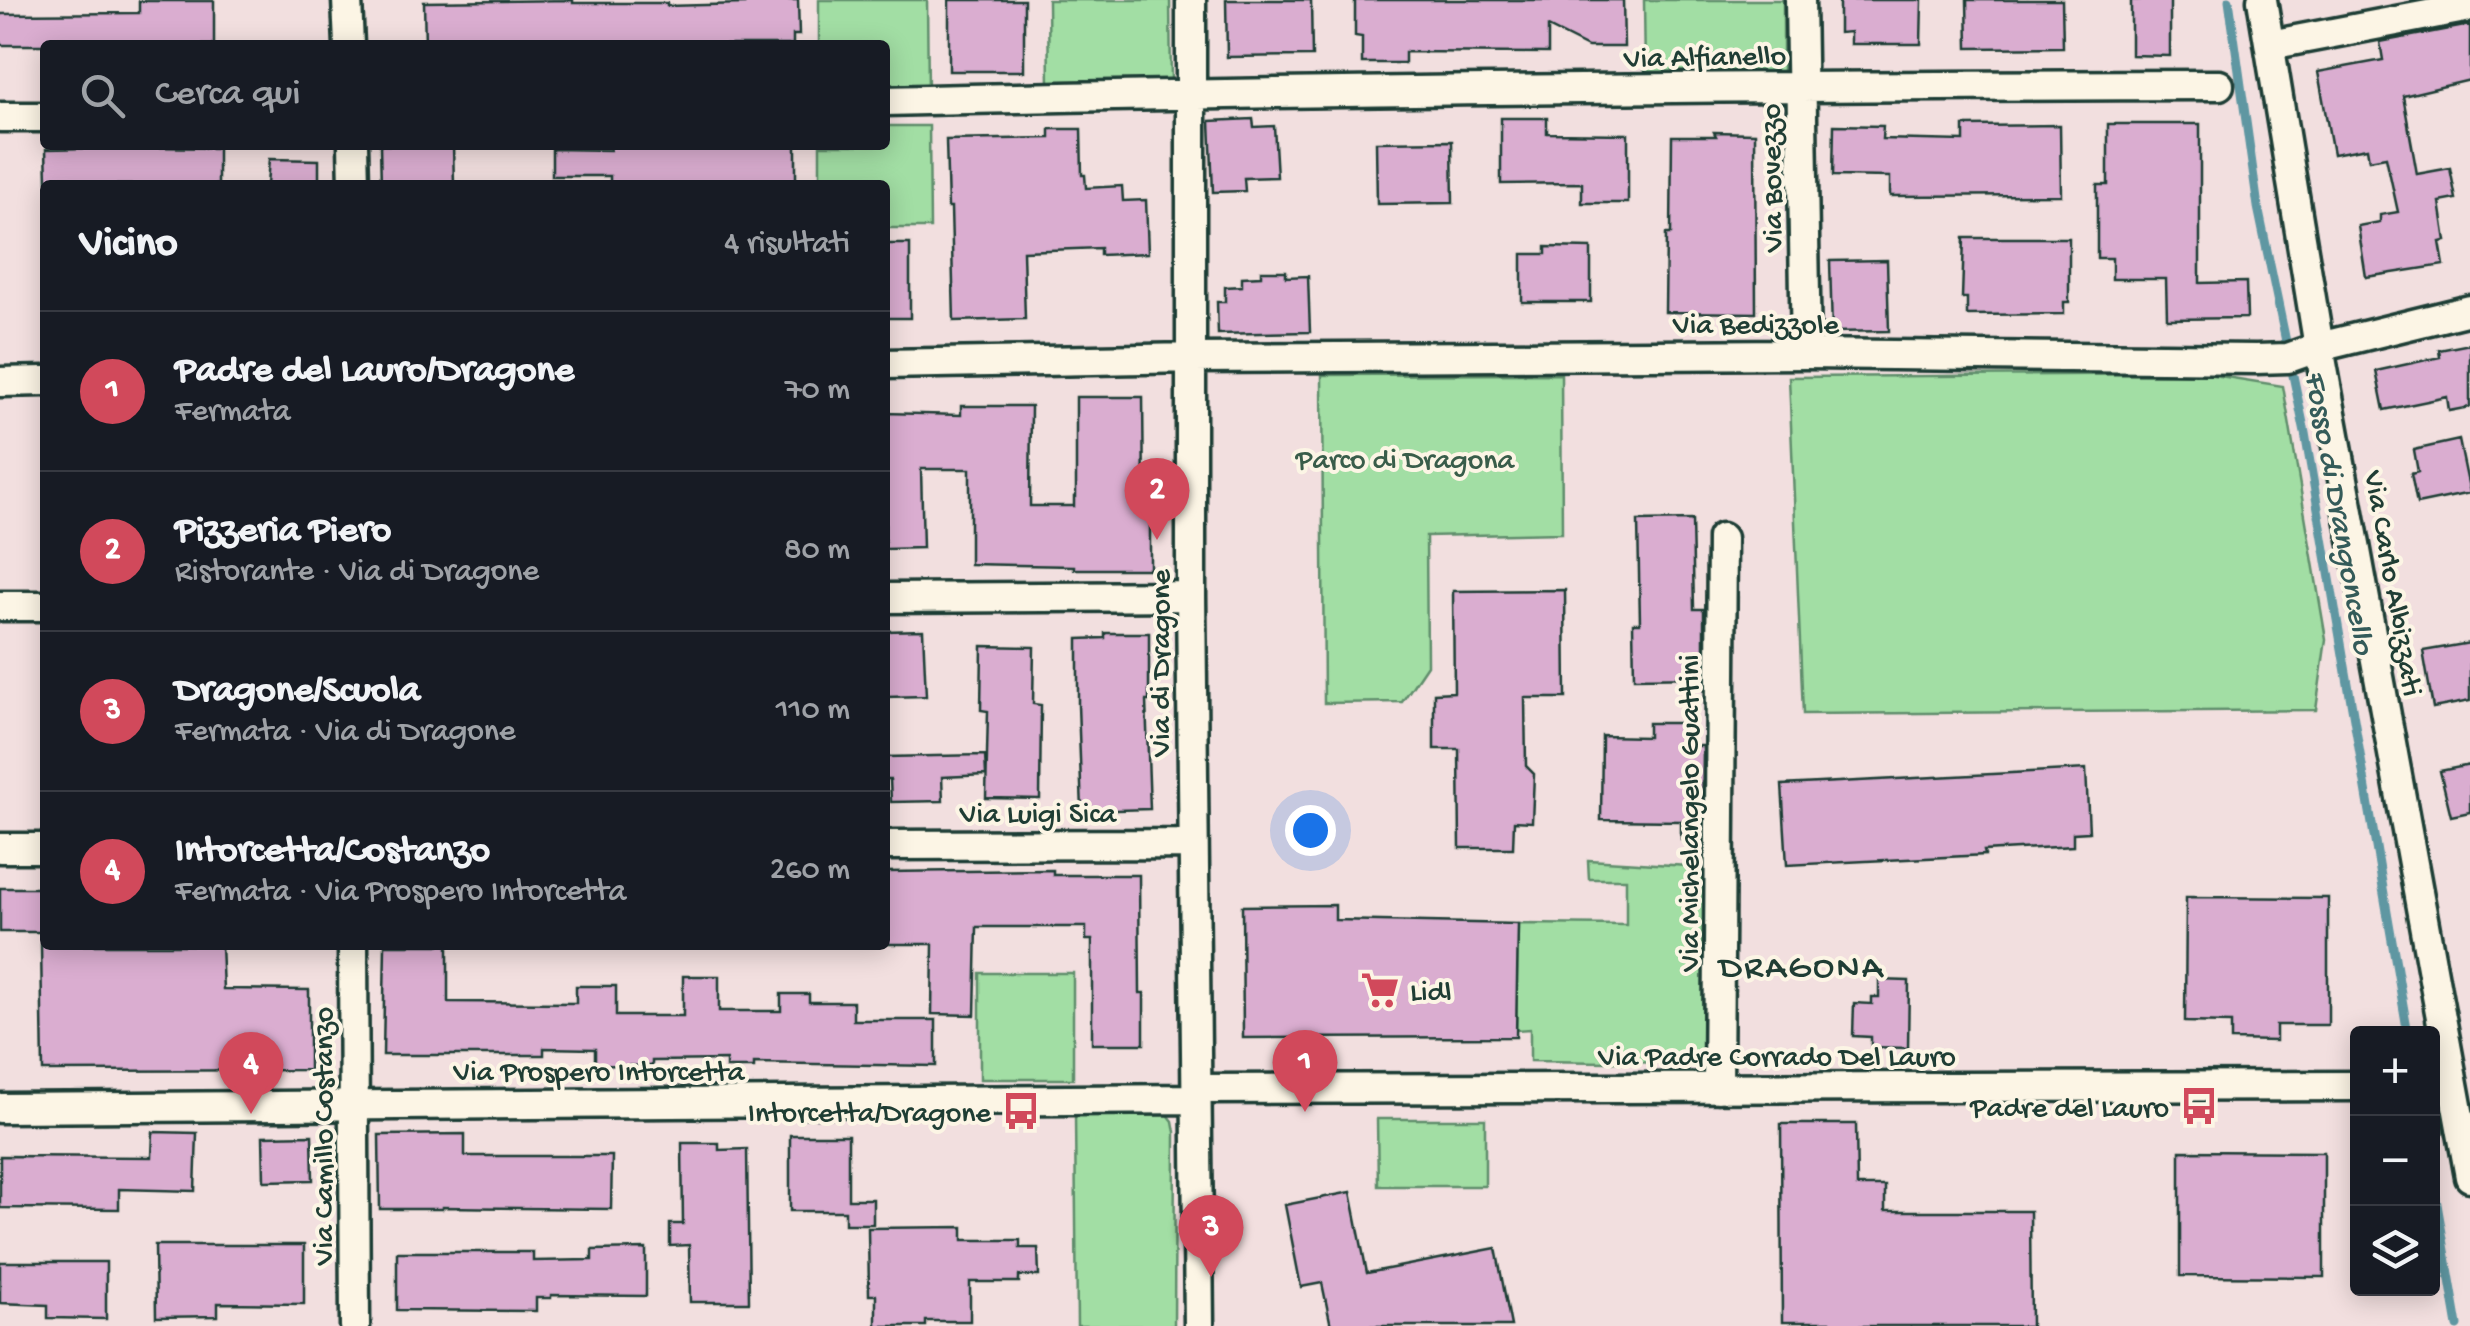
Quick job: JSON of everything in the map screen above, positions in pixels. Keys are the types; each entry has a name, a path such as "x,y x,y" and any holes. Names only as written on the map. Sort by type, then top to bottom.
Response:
{"street":[{"path":"347,0 349,40"},
{"name":"Via di Dragone","path":"1191,0 1190,596 1199,1326"},
{"name":"Via Bovezzo","path":"1800,0 1806,354"},
{"name":"Via Carlo Albizzati","path":"2262,0 2443,1086 2470,1177"},
{"path":"2270,46 2470,7"},
{"name":"Via Alfianello","path":"890,101 1801,86 2219,85"},
{"path":"0,117 40,117"},
{"path":"353,150 354,180"},
{"name":"Via Bedizzole","path":"890,364 1806,354 2288,358 2470,310"},
{"path":"0,382 40,381"},
{"name":"Via Michelangelo Guattini","path":"1718,1088 1722,538"},
{"path":"890,598 1190,596"},
{"path":"0,606 40,606"},
{"name":"Via Luigi Sica","path":"890,845 1192,844"},
{"path":"0,848 40,848"},
{"name":"Via Camillo Costanzo","path":"353,950 355,1326"},
{"name":"Via Padre Corrado Del Lauro","path":"1197,1094 2350,1086"},
{"name":"Via Prospero Intorcetta","path":"0,1108 1197,1094"}],"green space":[{"path":"819,0 927,0 928,92 890,92 890,40 819,40"},
{"path":"1048,0 1170,0 1171,86 1049,88"},
{"path":"1644,0 1783,0 1783,75 1645,75"},
{"path":"890,126 929,126 930,228 890,228 890,180 820,180 820,150 890,150"},
{"name":"Parco di Dragona","path":"1561,374 1562,533 1426,536 1427,665 1402,702 1324,703 1322,375"},
{"path":"2207,374 2283,386 2326,639 2316,710 1803,714 1789,377"},
{"path":"1588,860 1705,867 1703,1053 1693,1063 1530,1061 1530,1029 1516,1030 1518,924 1626,925 1626,879 1589,879"},
{"path":"980,973 1073,973 1073,1079 980,1079"},
{"path":"1165,1111 1175,1132 1174,1326 1077,1326 1075,1114"},
{"path":"1377,1119 1485,1119 1485,1186 1378,1186"}],"building":[{"path":"573,0 667,6 798,0 799,35 793,35 793,40 425,40 424,2"},
{"path":"949,0 1024,0 1024,71 949,71"},
{"path":"1226,0 1311,0 1312,56 1227,57"},
{"path":"1355,0 1623,0 1624,47 1588,47 1548,27 1548,53 1405,52 1405,63 1362,63 1362,37 1355,36"},
{"path":"1839,0 1922,0 1921,44 1850,44 1850,32 1839,33"},
{"path":"1967,0 2062,0 2063,47 1968,48"},
{"path":"2131,0 2170,0 2170,56 2131,55"},
{"path":"139,1 214,1 214,40 40,40 40,45 0,45 0,14 139,13"},
{"path":"2470,25 2470,80 2403,96 2417,174 2450,168 2456,199 2440,202 2446,241 2440,242 2444,265 2366,277 2358,226 2380,222 2380,215 2398,212 2386,157 2369,160 2367,148 2333,154 2318,72 2383,60 2380,42"},
{"path":"1501,118 1547,118 1547,133 1628,134 1628,203 1582,203 1582,183 1501,184"},
{"path":"1253,119 1254,127 1274,126 1277,177 1244,178 1245,191 1213,192 1210,121"},
{"path":"2108,124 2200,124 2200,283 2246,282 2247,318 2167,319 2166,279 2112,279 2112,258 2097,258 2097,185 2108,185"},
{"path":"1834,125 1883,126 1882,139 1964,141 1964,126 2060,125 2061,195 1890,196 1890,177 1833,176"},
{"path":"1050,129 1081,129 1086,188 1122,186 1123,201 1146,200 1148,253 1100,255 1100,248 1023,251 1025,319 954,321 946,140 1050,138"},
{"path":"1714,132 1755,133 1756,313 1665,312 1672,136 1716,136"},
{"path":"1452,141 1453,203 1377,204 1376,142"},
{"path":"46,150 218,150 218,180 47,180"},
{"path":"380,150 453,150 454,180 381,180"},
{"path":"552,150 796,150 796,180 610,180 610,176 552,176"},
{"path":"269,159 319,160 319,180 267,180"},
{"path":"1964,238 2069,238 2069,302 2064,302 2064,314 1967,315 1967,298 1962,298"},
{"path":"890,244 910,244 910,318 890,318"},
{"path":"1546,247 1591,248 1591,302 1522,302 1522,254 1546,254"},
{"path":"1887,260 1889,331 1832,332 1830,261"},
{"path":"1261,271 1286,271 1286,277 1308,276 1310,332 1218,334 1217,302 1225,302 1225,287 1242,286 1242,277 1261,276"},
{"path":"2470,344 2470,407 2449,411 2447,397 2384,410 2376,371 2440,357 2439,350"},
{"path":"1076,397 1143,397 1144,499 1150,499 1150,569 970,564 970,469 921,469 923,548 890,549 890,413 961,415 961,406 1031,406 1030,506 1074,506"},
{"path":"2459,440 2470,493 2417,504 2411,474 2418,472 2414,450"},
{"path":"1692,520 1694,609 1704,609 1704,677 1634,678 1633,623 1640,623 1638,521"},
{"path":"1565,590 1566,698 1525,698 1526,766 1534,774 1532,822 1514,821 1513,848 1460,848 1459,749 1434,749 1434,693 1454,692 1453,591"},
{"path":"923,630 926,696 890,697 890,631"},
{"path":"1105,633 1149,633 1146,701 1150,809 1082,811 1078,639 1105,638"},
{"path":"2470,643 2470,701 2433,708 2423,651"},
{"path":"982,646 1034,647 1033,704 1041,705 1040,799 986,798 988,711 981,710"},
{"path":"1648,723 1681,723 1681,746 1703,746 1702,840 1681,840 1681,821 1601,820 1602,736 1648,737"},
{"path":"985,755 986,775 942,777 943,801 891,802 890,757"},
{"path":"2470,765 2470,812 2451,816 2440,771"},
{"path":"2086,769 2089,832 2073,833 2073,846 1984,851 1985,855 1787,865 1782,785"},
{"path":"1053,870 1053,875 1139,875 1144,1044 1092,1044 1092,940 1086,940 1086,927 977,927 975,1015 932,1014 933,944 890,944 890,872"},
{"path":"0,888 40,888 40,932 0,932"},
{"path":"2186,897 2328,898 2328,1025 2276,1025 2276,1041 2231,1040 2231,1023 2185,1022"},
{"name":"Lidl","path":"1335,905 1335,920 1518,924 1516,1037 1243,1038 1242,906"},
{"path":"41,950 221,950 223,989 309,990 309,1070 43,1071"},
{"path":"385,950 448,950 448,1002 576,1003 576,986 616,986 616,1016 683,1016 683,976 719,976 719,1011 781,1011 781,994 809,994 809,1002 853,1002 853,1020 936,1020 936,1066 754,1063 754,1068 726,1068 726,1060 652,1061 652,1066 595,1065 595,1049 544,1048 544,1055 383,1055"},
{"path":"1879,980 1909,981 1908,1048 1871,1047 1871,1037 1853,1036 1854,1003 1872,1004 1872,997 1879,997"},
{"path":"1781,1124 1856,1124 1857,1186 1885,1186 1885,1211 2030,1211 2031,1326 1830,1326 1830,1322 1782,1322"},
{"path":"153,1132 197,1133 195,1191 119,1189 119,1209 0,1208 0,1156 152,1157"},
{"path":"465,1134 465,1156 612,1156 611,1209 380,1209 379,1135"},
{"path":"312,1135 313,1180 264,1181 263,1136"},
{"path":"790,1135 848,1135 848,1199 873,1199 873,1224 845,1224 845,1211 790,1211"},
{"path":"682,1143 719,1143 719,1150 747,1149 749,1302 690,1302 689,1245 670,1246 670,1224 683,1224"},
{"path":"2180,1151 2324,1152 2324,1277 2180,1276"},
{"path":"1351,1192 1367,1273 1496,1248 1511,1326 1331,1326 1322,1283 1301,1287 1285,1205"},
{"path":"963,1227 963,1240 1020,1240 1020,1248 1038,1248 1039,1276 1019,1276 1019,1282 970,1282 970,1321 876,1326 876,1295 869,1295 868,1228"},
{"path":"155,1245 304,1245 304,1304 218,1303 218,1316 156,1317"},
{"path":"646,1249 646,1296 551,1295 536,1298 536,1311 397,1310 397,1252 533,1252 533,1261 592,1260 592,1250"},
{"path":"0,1262 106,1262 106,1319 48,1318 48,1305 0,1303"}],"waterway":[{"name":"Fosso di Drangoncello","path":"2229,0 2258,207 2305,433 2407,1026"},
{"name":"Fosso di Drangoncello","path":"2437,1206 2458,1326"}],"place":[{"name":"Pizzeria Piero","path":"1157,540"},
{"name":"Lidl","path":"1380,990"},
{"name":"Padre del Lauro","path":"2199,1106"},
{"name":"Intorcetta/Dragone","path":"1021,1111"},
{"name":"Padre del Lauro/Dragone","path":"1305,1112"},
{"name":"Intorcetta/Costanzo","path":"251,1114"},
{"name":"Dragone/Scuola","path":"1211,1277"}],"district":[{"name":"DRAGONA","path":"1802,964"}]}
